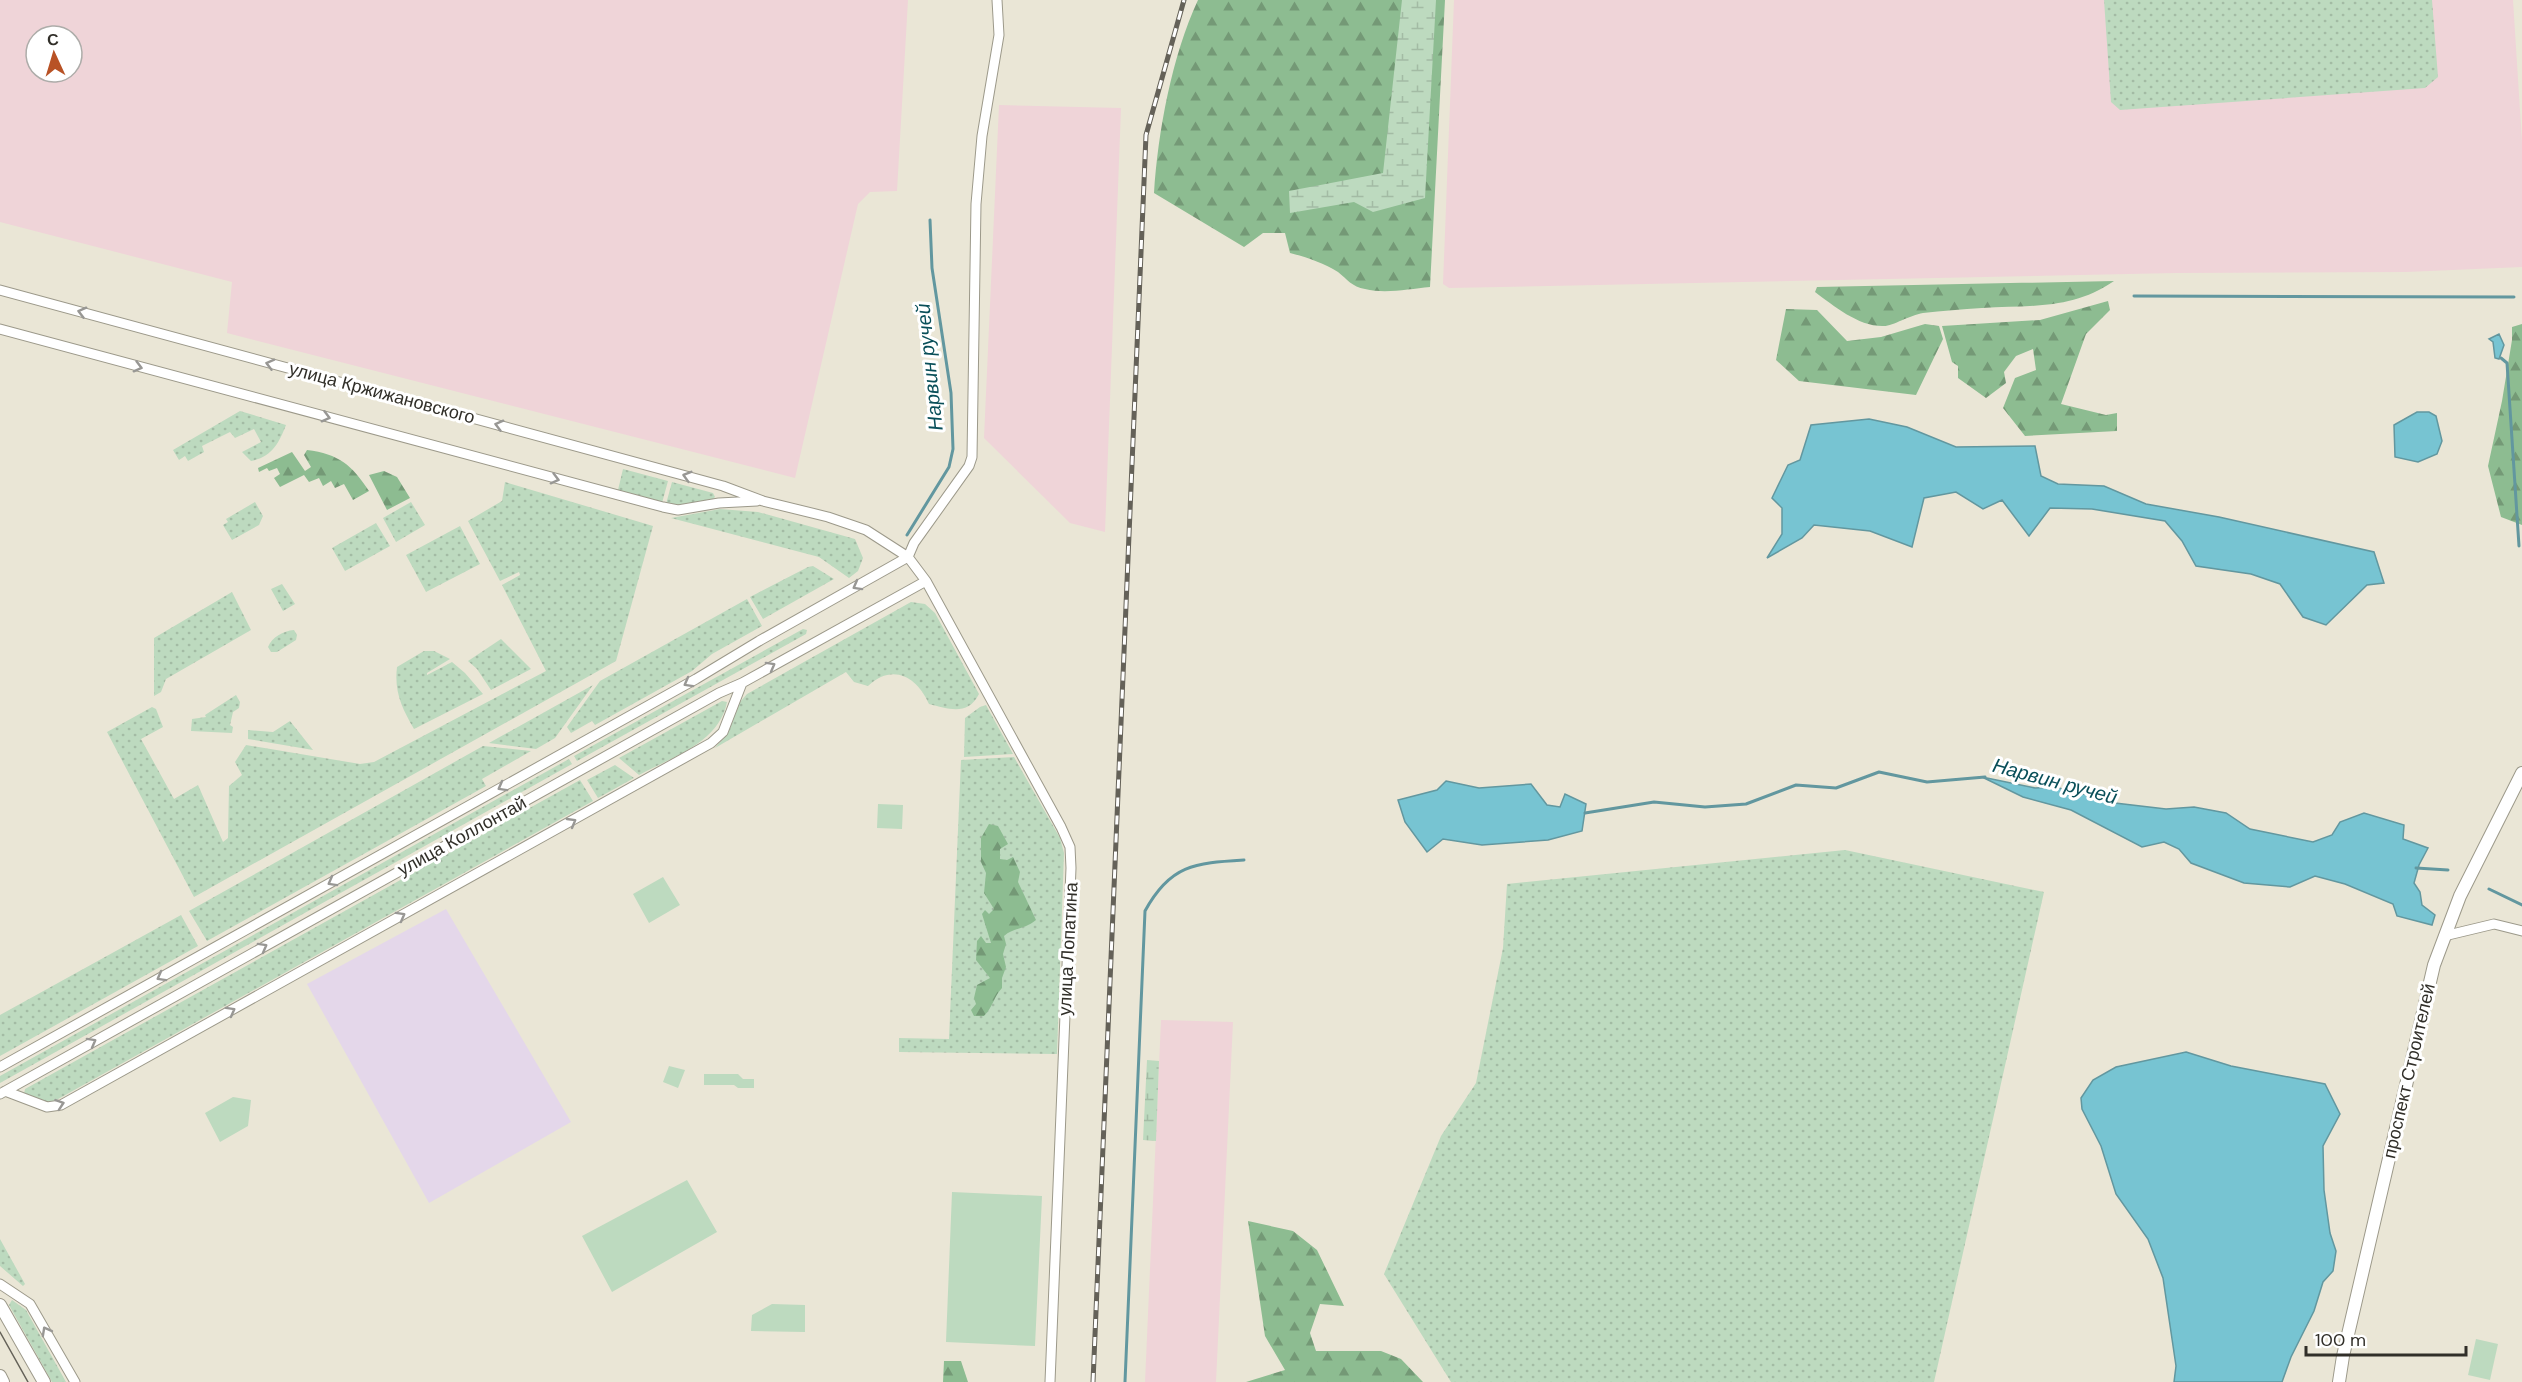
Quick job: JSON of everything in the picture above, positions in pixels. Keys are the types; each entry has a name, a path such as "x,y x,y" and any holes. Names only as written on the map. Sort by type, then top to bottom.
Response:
{"street":[{"path":"908,557 914,543 969,466 972,457 976,204 982,136 999,35 997,0"},
{"name":"улица Кржижановского","path":"0,290 723,486 763,501 828,517 866,530 908,557"},
{"name":"улица Кржижановского","path":"0,329 663,507 678,510 719,503 763,501"},
{"path":"719,503 723,486"},
{"name":"улица Лопатина","path":"908,557 926,581 1070,847 1050,1382"},
{"name":"улица Коллонтай","path":"0,1067 685,685 908,557"},
{"name":"улица Коллонтай","path":"2,1093 627,743 742,683 926,581"},
{"path":"2,1093 47,1107 61,1105 711,743 723,732 742,683"},
{"name":"проспект Строителей","path":"2339,1382 2343,1356 2424,1007 2445,936 2460,896 2522,773"},
{"path":"2445,936 2494,924 2522,931"},
{"path":"0,1284 30,1304 75,1382"},
{"path":"0,1305 44,1382"},
{"path":"0,1376 3,1382"}],"shaded area":[{"path":"0,0 908,0 897,191 870,192 858,204 795,478 227,333 232,282 0,222"},
{"path":"1454,0 2513,0 2522,142 2522,267 2406,272 2176,273 1449,288 1443,284"},
{"path":"999,105 1121,108 1105,532 1070,523 984,438"},
{"path":"446,909 571,1122 429,1203 307,984"},
{"path":"1161,1020 1233,1022 1216,1382 1145,1382"}],"green space":[{"path":"1198,0 1445,0 1430,287 1389,291 1360,288 1327,266 1290,253 1285,233 1263,233 1244,247 1154,193 1168,94 1181,45"},
{"path":"1402,0 1436,0 1425,198 1373,212 1354,202 1290,213 1289,191 1383,173"},
{"path":"2104,0 2432,0 2438,77 2425,88 2120,110 2111,102"},
{"path":"2114,281 2082,297 2066,301 2034,306 1923,313 1884,326 1856,319 1815,292 1817,287"},
{"path":"2108,301 2110,310 2086,334 2061,404 2106,415 2117,413 2117,431 2025,436 2003,408 2015,378 2036,370 2033,349 2016,356 2004,372 2006,383 1986,398 1958,378 1958,366 1952,362 1942,326 2040,320"},
{"path":"1786,309 1817,310 1847,341 1881,337 1925,324 1939,326 1943,339 1916,395 1799,381 1776,360"},
{"path":"2522,324 2522,525 2501,517 2488,466 2502,401 2512,327"},
{"path":"240,411 286,425 281,438 269,453 251,461 242,452 261,442 254,429 235,438 230,432 202,446 204,452 188,461 185,456 179,460 173,450"},
{"path":"307,450 328,454 344,462 357,474 369,491 353,500 344,484 335,488 331,481 323,486 319,478 309,482 304,475 280,487 274,478 280,474 277,468 269,471 267,468 259,472 258,468 292,452 305,471 311,467 304,455"},
{"path":"623,469 668,481 662,503 618,490"},
{"path":"384,471 397,477 410,498 387,510 369,475"},
{"path":"505,482 653,526 616,661 194,897 107,732 152,707 156,709 163,727 141,739 174,799 198,785 223,842 228,838 229,786 242,775 235,762 246,745 360,764 374,762 546,671 502,585 520,575 519,572 500,581 468,521 502,501"},
{"path":"672,482 713,493 715,497 690,505 666,504"},
{"path":"255,502 263,516 259,525 232,540 223,525 228,522 226,519"},
{"path":"411,502 425,525 396,542 383,518"},
{"path":"720,509 758,512 855,539 863,558 858,571 849,578 819,557 671,518"},
{"path":"376,523 390,546 345,571 332,548"},
{"path":"460,526 480,564 426,592 406,555"},
{"path":"813,566 834,579 763,619 750,597"},
{"path":"282,584 295,604 283,611 271,589"},
{"path":"232,592 251,630 166,679 161,692 154,696 154,638"},
{"path":"747,599 762,626 712,654 692,671 595,725 592,721 571,733 567,727 600,681"},
{"path":"911,602 925,604 935,613 979,694 969,706 957,709 929,704 918,686 903,676 886,675 868,686 854,682 846,672 715,748 728,733 740,702 747,694"},
{"path":"803,629 807,630 806,634 577,761 574,756"},
{"path":"294,630 297,635 296,640 277,652 271,652 268,647 275,637"},
{"path":"501,639 531,669 491,690 477,669 468,661"},
{"path":"424,651 434,651 450,659 427,675 452,662 483,694 414,729 400,700 396,676 397,667"},
{"path":"593,685 555,738 536,749 489,743"},
{"path":"236,695 240,702 239,708 233,712 230,725 233,727 232,733 191,731 192,719 206,717 205,715"},
{"path":"722,701 727,702 715,728 679,755 639,775 619,758"},
{"path":"986,705 1013,754 964,757 965,718"},
{"path":"290,721 313,750 248,739 248,730 273,732"},
{"path":"483,746 531,751 482,779 486,786 207,941 189,911"},
{"path":"1014,757 1060,838 1064,853 1057,1054 899,1052 899,1038 949,1039 961,760"},
{"path":"569,759 572,764 0,1083 0,1076"},
{"path":"615,765 634,778 598,798 587,780"},
{"path":"580,780 593,801 51,1103 24,1094 25,1089"},
{"path":"878,804 903,805 902,829 877,828"},
{"path":"989,824 998,826 1008,844 1000,849 1000,859 1007,860 1013,857 1020,872 1018,882 1036,920 1004,936 1006,944 1003,954 1006,967 1002,978 1002,988 984,1016 974,1016 971,1010 976,1004 974,998 977,985 990,978 976,960 977,941 981,936 986,943 991,943 982,914 985,910 989,914 994,909 984,893 986,873 981,862 981,838"},
{"path":"1845,850 2044,892 1934,1382 1451,1382 1384,1274 1441,1136 1476,1083 1503,948 1507,884"},
{"path":"663,877 680,905 649,923 633,894"},
{"path":"181,915 198,946 0,1056 0,1015"},
{"path":"1147,1060 1159,1061 1156,1141 1143,1140"},
{"path":"669,1066 685,1070 678,1088 663,1082"},
{"path":"704,1074 738,1074 743,1079 754,1079 754,1088 704,1085"},
{"path":"233,1097 251,1100 248,1126 220,1142 205,1113"},
{"path":"687,1180 717,1232 612,1292 582,1236"},
{"path":"952,1192 1042,1196 1035,1346 946,1342"},
{"path":"1248,1221 1293,1231 1317,1250 1344,1306 1320,1304 1310,1333 1316,1351 1381,1351 1401,1359 1423,1382 1246,1382 1285,1370 1265,1336"},
{"path":"0,1239 25,1284 23,1286 0,1266"},
{"path":"12,1300 26,1310 66,1382 52,1382 9,1305"},
{"path":"772,1304 805,1305 805,1332 751,1331 752,1315"},
{"path":"2476,1339 2498,1344 2490,1380 2468,1375"},
{"path":"944,1361 961,1361 968,1382 943,1382"}],"water":[{"path":"2499,334 2504,345 2499,359 2495,358 2493,342 2489,339"},
{"path":"2417,412 2429,412 2436,416 2442,441 2437,454 2418,462 2395,457 2394,425"},
{"path":"1869,419 1907,427 1956,447 2035,446 2041,476 2058,484 2104,486 2146,504 2219,517 2374,552 2384,583 2367,585 2326,625 2303,617 2280,584 2251,574 2196,566 2182,541 2165,521 2092,509 2050,508 2029,536 2002,500 1983,509 1956,492 1924,498 1912,547 1870,531 1814,525 1802,538 1767,558 1782,534 1782,508 1772,498 1788,465 1800,460 1811,425"},
{"path":"1982,777 2035,788 2055,787 2082,794 2108,797 2115,803 2166,809 2194,807 2226,813 2250,829 2313,842 2332,835 2340,822 2364,813 2404,825 2403,839 2428,848 2419,865 2414,883 2420,892 2422,905 2435,915 2432,925 2397,916 2393,904 2345,884 2315,876 2290,887 2244,883 2191,863 2179,849 2164,842 2142,847 2071,810 2023,797"},
{"path":"1446,781 1479,788 1531,784 1547,805 1560,807 1565,794 1586,804 1582,831 1548,840 1482,845 1443,839 1427,852 1405,822 1398,800 1437,790"},
{"path":"2186,1052 2231,1066 2325,1084 2340,1114 2323,1146 2324,1190 2330,1233 2336,1251 2333,1271 2323,1282 2314,1311 2291,1357 2282,1382 2174,1382 2176,1366 2163,1278 2148,1239 2116,1194 2101,1146 2082,1109 2081,1098 2093,1080 2116,1067"}],"waterway":[{"name":"Нарвин ручей","path":"907,535 949,467 953,449 951,393 932,268 930,220"},
{"path":"2134,296 2514,297"},
{"path":"2501,358 2507,363 2519,546"},
{"name":"Нарвин ручей","path":"1585,813 1654,802 1705,807 1746,804 1796,785 1836,788 1879,772 1927,782 1985,777"},
{"path":"1125,1382 1145,911 1164,884 1185,869 1197,865 1244,860"},
{"name":"Нарвин ручей","path":"2416,868 2448,870"},
{"name":"Нарвин ручей","path":"2489,889 2522,905"}],"tram line":[{"path":"0,1332 28,1382"}],"railway":[{"path":"1093,1382 1146,135 1184,0"}]}
